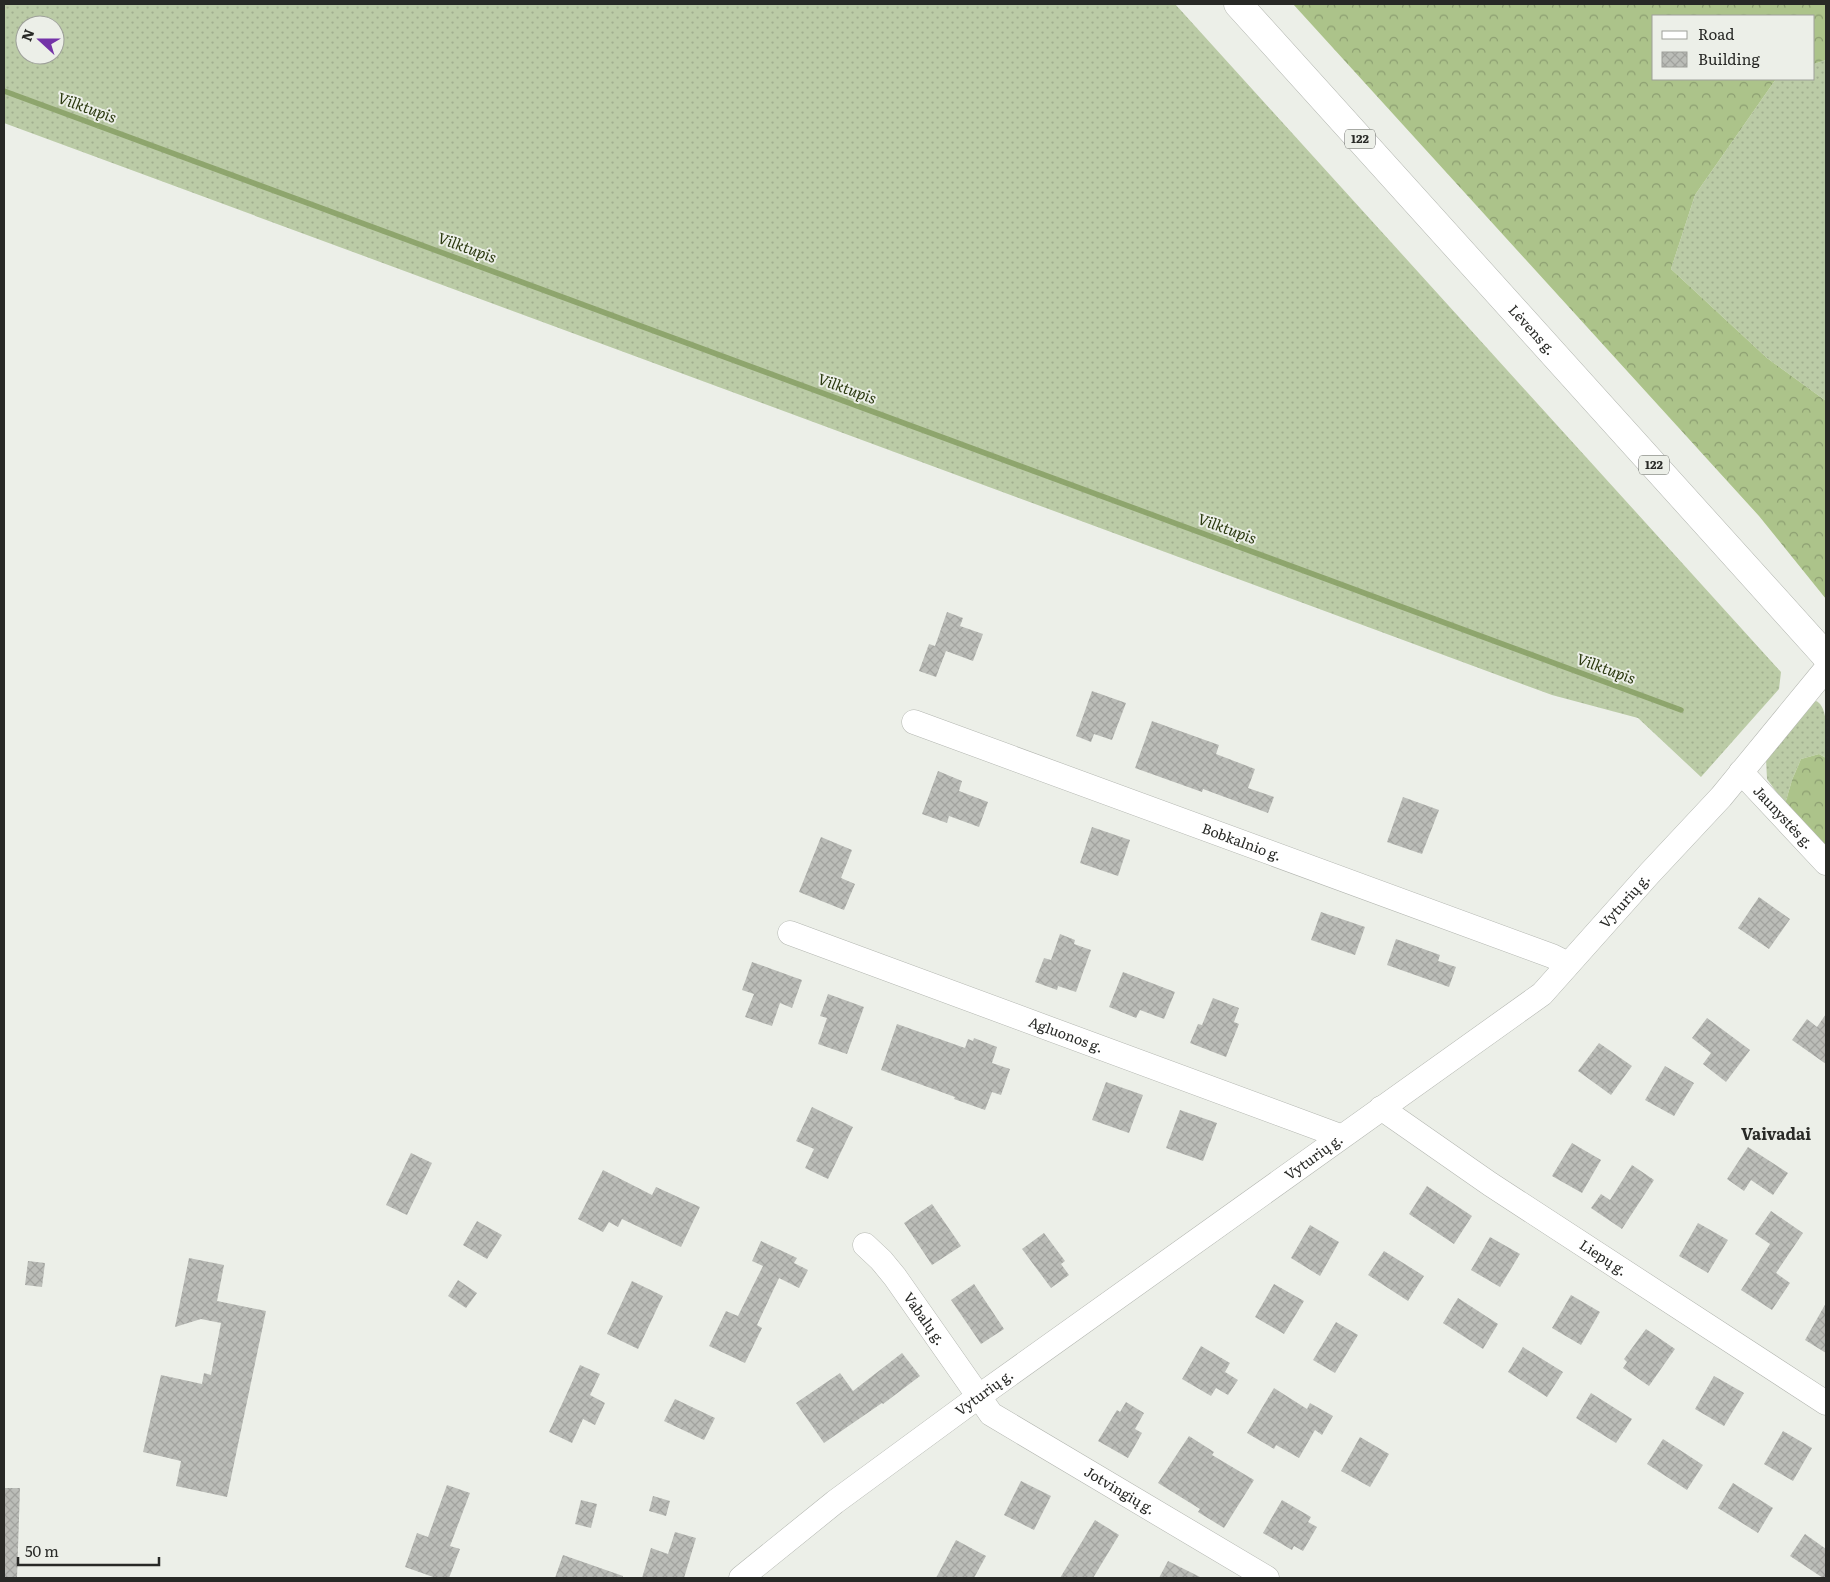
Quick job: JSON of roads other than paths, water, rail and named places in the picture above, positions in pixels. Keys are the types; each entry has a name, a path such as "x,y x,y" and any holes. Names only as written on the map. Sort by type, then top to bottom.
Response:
{"main road":[{"name":"Lėvens g.","path":"1238,4 1826,656"}],"street":[{"name":"Vyturių g.","path":"741,1578 820,1514 978,1397 1340,1136 1542,994 1649,874 1721,797 1826,669"},
{"name":"Bobkalnio g.","path":"914,722 1552,956 1568,964"},
{"name":"Jaunystės g.","path":"1741,772 1826,863"},
{"name":"Agluonos g.","path":"790,933 1340,1136"},
{"name":"Liepų g.","path":"1381,1108 1490,1184 1826,1403"},
{"name":"Vabalų g.","path":"865,1245 895,1277 978,1397"},
{"name":"Jotvingių g.","path":"978,1397 990,1414 1267,1578"}],"waterway":[{"name":"Vilktupis","path":"4,91 1681,710"}],"district":[{"name":"Vaivadai","path":"1776,1134"}]}
